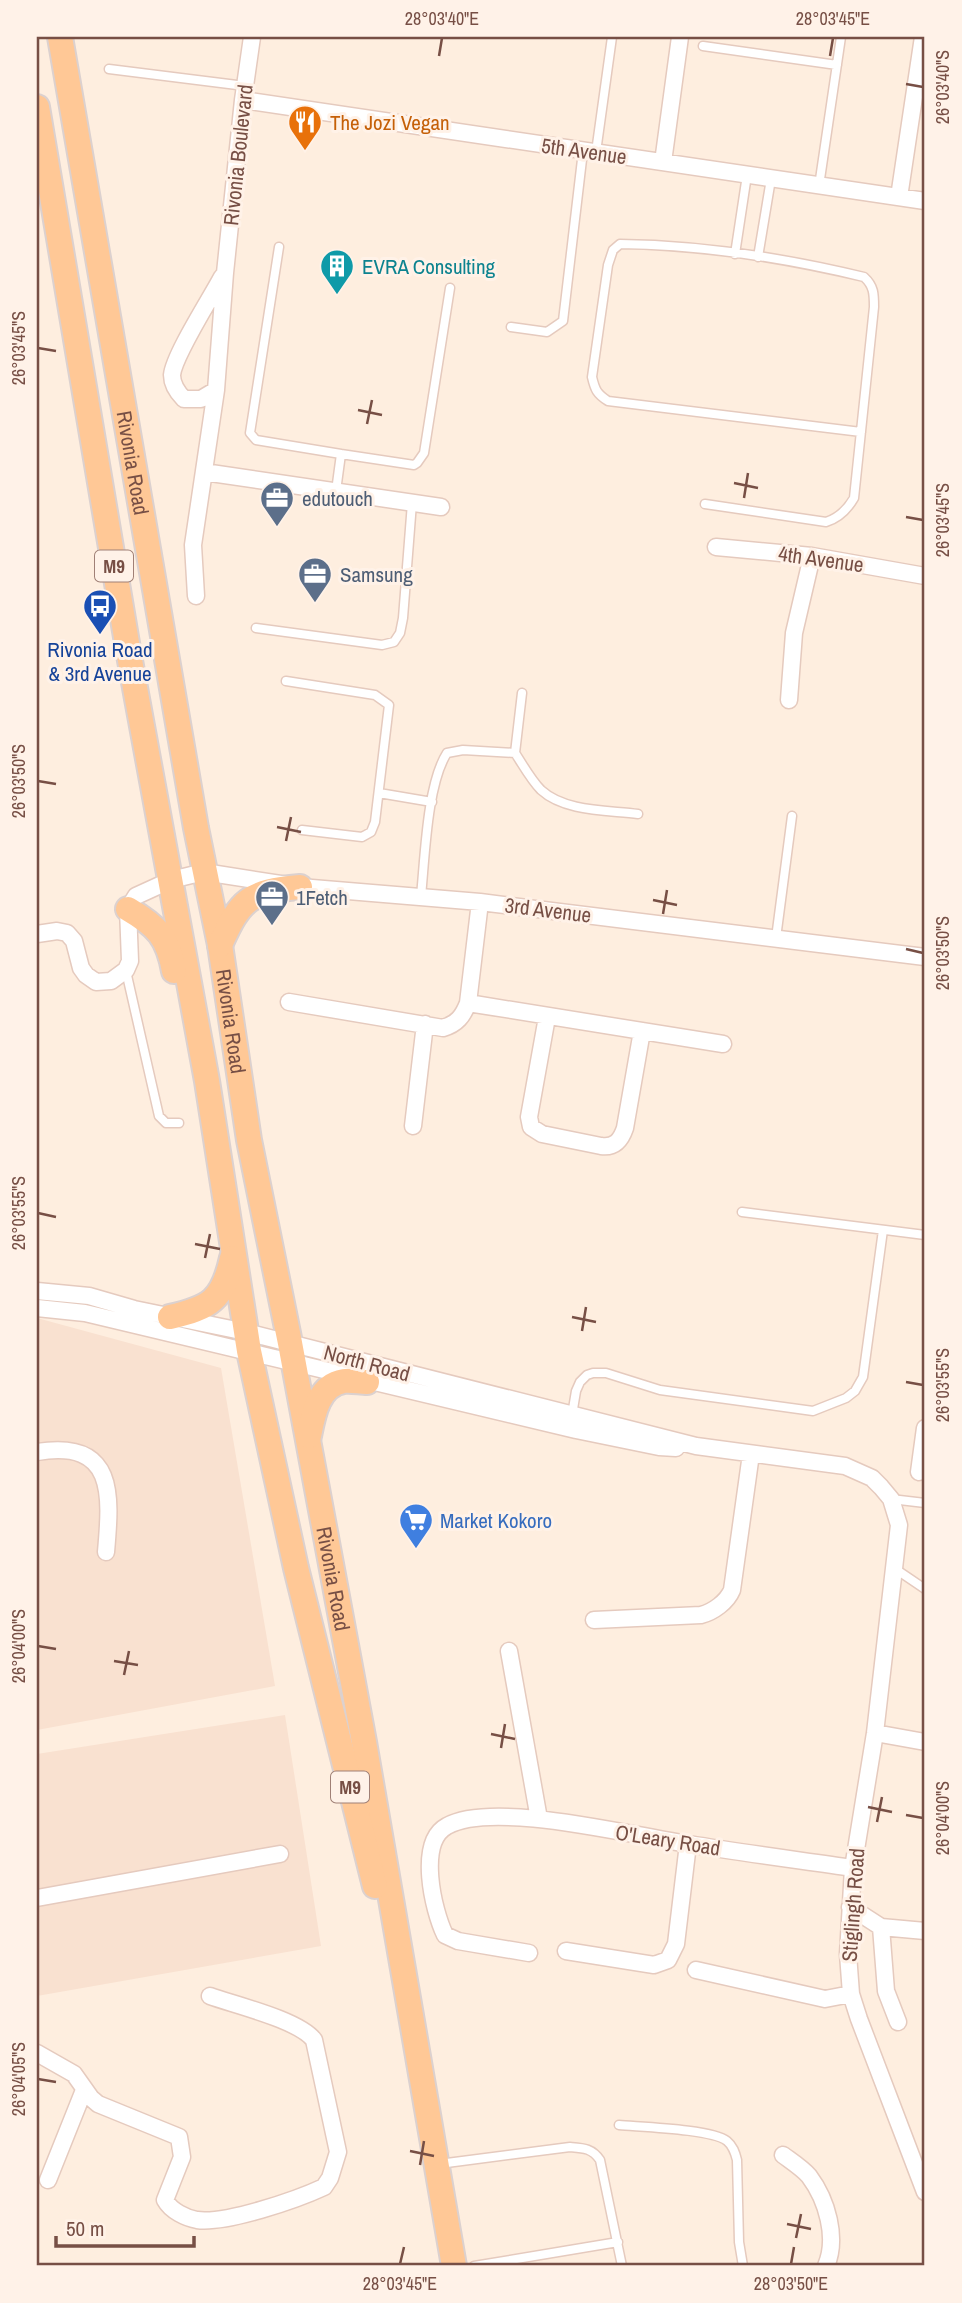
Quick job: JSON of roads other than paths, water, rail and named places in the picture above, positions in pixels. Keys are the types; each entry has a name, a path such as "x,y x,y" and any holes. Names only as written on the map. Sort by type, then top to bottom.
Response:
{"main road":[{"name":"Rivonia Road","path":"60,37 219,946 250,1140 364,1742 454,2266"},
{"name":"Rivonia Road","path":"37,107 129,655 207,1081 247,1342 296,1568 392,1956 409,2004"},
{"path":"219,946 233,916 251,898 270,889 300,887"},
{"path":"128,909 155,927 167,945 189,1054 207,1081"},
{"path":"170,1317 198,1310 209,1304 228,1279 233,1252"},
{"path":"308,1447 318,1400 325,1391 343,1381 367,1382"}],"street":[{"name":"Rivonia Boulevard","path":"196,596 193,545 216,390 225,273 252,37"},
{"path":"663,162 680,37"},
{"path":"898,197 923,37"},
{"name":"5th Avenue","path":"244,93 590,151 925,201"},
{"name":"Rivonia Boulevard","path":"216,390 201,400 184,399 173,384 172,376 186,342 225,273"},
{"path":"204,472 441,507"},
{"name":"4th Avenue","path":"716,547 812,556 925,576"},
{"path":"789,700 794,633 812,556"},
{"name":"3rd Avenue","path":"128,909 140,892 171,880 204,872 300,887 480,902 925,957"},
{"path":"289,1002 443,1028 452,1026 464,1013 468,1003 480,902"},
{"path":"37,934 57,931 72,936 81,968 93,981 111,981 126,970 131,950 128,909"},
{"path":"468,1003 723,1044"},
{"path":"547,1017 529,1117 531,1127 542,1134 606,1147 617,1143 625,1128 642,1031"},
{"path":"413,1126 425,1024"},
{"name":"North Road","path":"37,1292 89,1296 170,1317 247,1342"},
{"name":"North Road","path":"37,1308 85,1313 247,1342 572,1415 696,1446 845,1466 872,1478 891,1499"},
{"name":"North Road","path":"291,1352 367,1382 659,1447 696,1446"},
{"path":"919,1472 925,1428"},
{"path":"37,1452 69,1450 81,1454 97,1465 108,1489 110,1504 106,1552"},
{"path":"594,1620 701,1615 708,1613 729,1597 751,1454"},
{"name":"Stiglingh Road","path":"891,1499 899,1525 875,1733 853,1868 848,1954 851,1994 925,2190"},
{"path":"509,1651 539,1819"},
{"path":"875,1733 925,1742"},
{"name":"O'Leary Road","path":"529,1953 451,1940 445,1935 439,1922 430,1871 432,1842 444,1827 466,1817 539,1819 853,1868"},
{"path":"566,1951 654,1965 668,1960 676,1944 688,1844"},
{"path":"37,1898 280,1854"},
{"path":"850,1907 881,1927 925,1931"},
{"path":"881,1927 886,1991 898,2022"},
{"path":"696,1970 825,1999 851,1994"},
{"path":"37,2053 74,2074 84,2090 98,2104 179,2137 182,2157 166,2200 169,2207 184,2215 196,2220 237,2215 324,2187 330,2178 338,2152 314,2040 309,2034 290,2024 210,1996"},
{"path":"48,2180 84,2090"},
{"path":"783,2155 808,2175 823,2203 832,2246 826,2266"}],"lane":[{"path":"511,327 547,332 563,321 590,151 612,37"},
{"path":"819,186 841,37"},
{"path":"703,46 837,65"},
{"path":"109,69 244,93"},
{"path":"735,254 747,175"},
{"path":"758,257 771,178"},
{"path":"705,504 826,522 844,512 854,498 861,432 874,307 870,283 857,275 758,257 643,244 620,244 613,250 608,265 593,377 595,389 608,401 861,432"},
{"path":"279,247 250,433 256,440 414,464 419,461 424,453 431,414 450,288"},
{"path":"336,491 341,454"},
{"path":"256,628 382,645 394,642 400,633 403,618 412,503"},
{"path":"286,681 375,695 389,705 379,793 371,832 362,837 302,830"},
{"path":"522,693 515,753 541,790 564,803 580,807 638,814"},
{"path":"421,896 437,773 447,753 463,750 515,753"},
{"path":"379,793 432,802"},
{"path":"776,938 792,816"},
{"path":"126,970 159,1116 166,1123 179,1123"},
{"path":"742,1212 925,1235"},
{"path":"572,1415 580,1382 593,1373 606,1373 660,1390 813,1411 846,1398 855,1391 863,1377 883,1230"},
{"path":"891,1499 925,1503"},
{"path":"894,1567 925,1589"},
{"path":"619,2125 704,2133 726,2140 734,2149 737,2160 739,2242 743,2266"},
{"path":"436,2164 570,2147 595,2152 600,2161 622,2266"},
{"path":"474,2266 618,2242"}],"place":[{"name":"The Jozi Vegan","path":"305,152"},
{"name":"EVRA Consulting","path":"337,296"},
{"name":"edutouch","path":"277,528"},
{"name":"Samsung","path":"315,604"},
{"name":"Rivonia Road & 3rd Avenue","path":"100,636"},
{"name":"1Fetch","path":"272,927"},
{"name":"Market Kokoro","path":"416,1550"}]}
